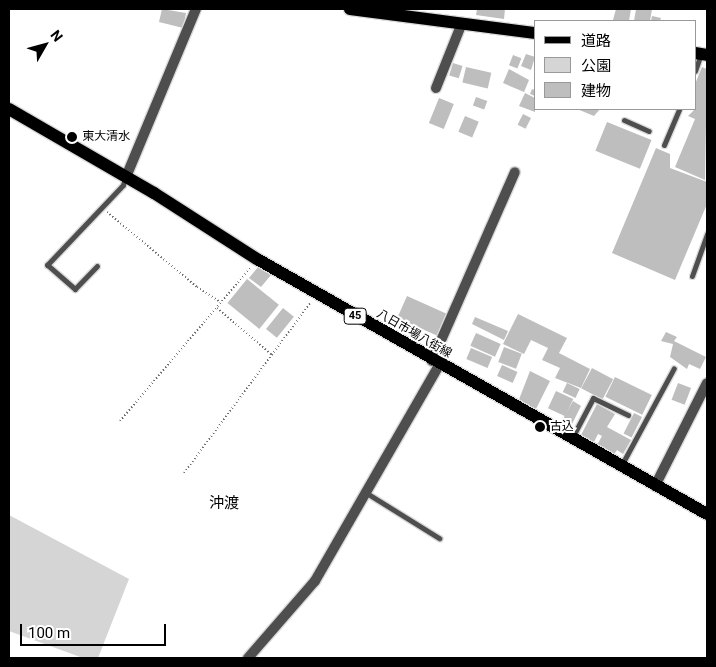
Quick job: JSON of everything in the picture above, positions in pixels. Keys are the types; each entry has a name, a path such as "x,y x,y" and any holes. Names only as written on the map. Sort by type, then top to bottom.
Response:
{"main road":[{"path":"350,9 388,11 534,33"},
{"name":"八日市場八街線","path":"9,108 126,177 257,259 436,363 707,514"}],"street":[{"path":"126,177 196,9"},
{"path":"436,88 462,23"},
{"path":"248,658 315,581 368,494 436,363 516,172"},
{"path":"655,486 707,383"}],"lane":[{"path":"696,68 701,54"},
{"path":"664,145 679,110"},
{"path":"624,120 648,131"},
{"path":"97,266 76,289 47,265 123,185 126,177"},
{"path":"692,276 707,234"},
{"path":"621,466 674,368"},
{"path":"572,438 593,398 628,415"},
{"path":"368,494 439,538"}],"path":[{"path":"102,207 197,287 220,302"},
{"path":"120,421 257,259"},
{"path":"184,473 317,293"},
{"path":"216,307 272,355"}],"green space":[{"path":"9,515 129,579 98,658 83,658 9,631"}],"building":[{"path":"162,9 186,13 183,28 159,22"},
{"path":"477,9 505,9 504,19 476,15"},
{"path":"616,9 631,9 629,20 613,20"},
{"path":"636,9 652,9 650,20 634,20"},
{"path":"652,16 661,18 660,20 651,20"},
{"path":"526,54 534,57 531,70 521,66"},
{"path":"513,55 521,58 517,68 509,65"},
{"path":"453,63 463,66 459,78 449,75"},
{"path":"466,67 491,73 488,88 462,83"},
{"path":"702,67 707,69 705,180 675,167 695,119 688,116 696,110 696,82"},
{"path":"509,69 529,80 524,92 503,83"},
{"path":"532,89 534,90 534,96 530,94"},
{"path":"525,93 534,98 535,112 519,106"},
{"path":"476,97 487,101 484,110 473,105"},
{"path":"439,98 454,104 444,129 429,123"},
{"path":"579,110 599,110 594,116"},
{"path":"523,114 531,118 526,129 518,125"},
{"path":"465,116 479,122 472,138 458,132"},
{"path":"607,122 652,140 640,169 595,151"},
{"path":"656,148 670,154 670,168 707,182 707,204 675,280 612,253"},
{"path":"258,267 271,275 261,287 249,278"},
{"path":"247,279 279,305 259,329 227,303"},
{"path":"407,296 447,314 437,336 397,318"},
{"path":"283,308 294,317 277,338 266,329"},
{"path":"518,314 567,338 559,353 590,369 581,388 555,378 560,368 542,360 548,348 531,340 524,354 503,344"},
{"path":"475,317 508,331 504,340 472,324"},
{"path":"666,332 677,337 674,341 706,357 700,369 689,364 687,369 670,357 673,344 661,341"},
{"path":"476,333 501,344 495,357 470,346"},
{"path":"504,347 522,354 516,369 498,362"},
{"path":"471,348 492,357 487,368 466,359"},
{"path":"502,365 518,372 513,383 497,376"},
{"path":"592,368 613,379 602,400 581,388"},
{"path":"530,371 550,381 535,411 518,402"},
{"path":"615,377 652,395 642,415 605,397"},
{"path":"567,383 580,389 575,398 563,392"},
{"path":"678,383 691,388 685,405 672,400"},
{"path":"556,391 573,399 565,416 548,408"},
{"path":"573,401 581,406 570,428 560,424"},
{"path":"597,404 615,414 607,427 631,440 623,454 617,450 613,456 596,447 602,436 598,434 594,442 581,435"},
{"path":"634,413 642,417 632,438 624,433"}],"place":[{"name":"東大清水","path":"72,137"},
{"name":"古込","path":"540,427"}],"district":[{"name":"沖渡","path":"224,504"}]}
